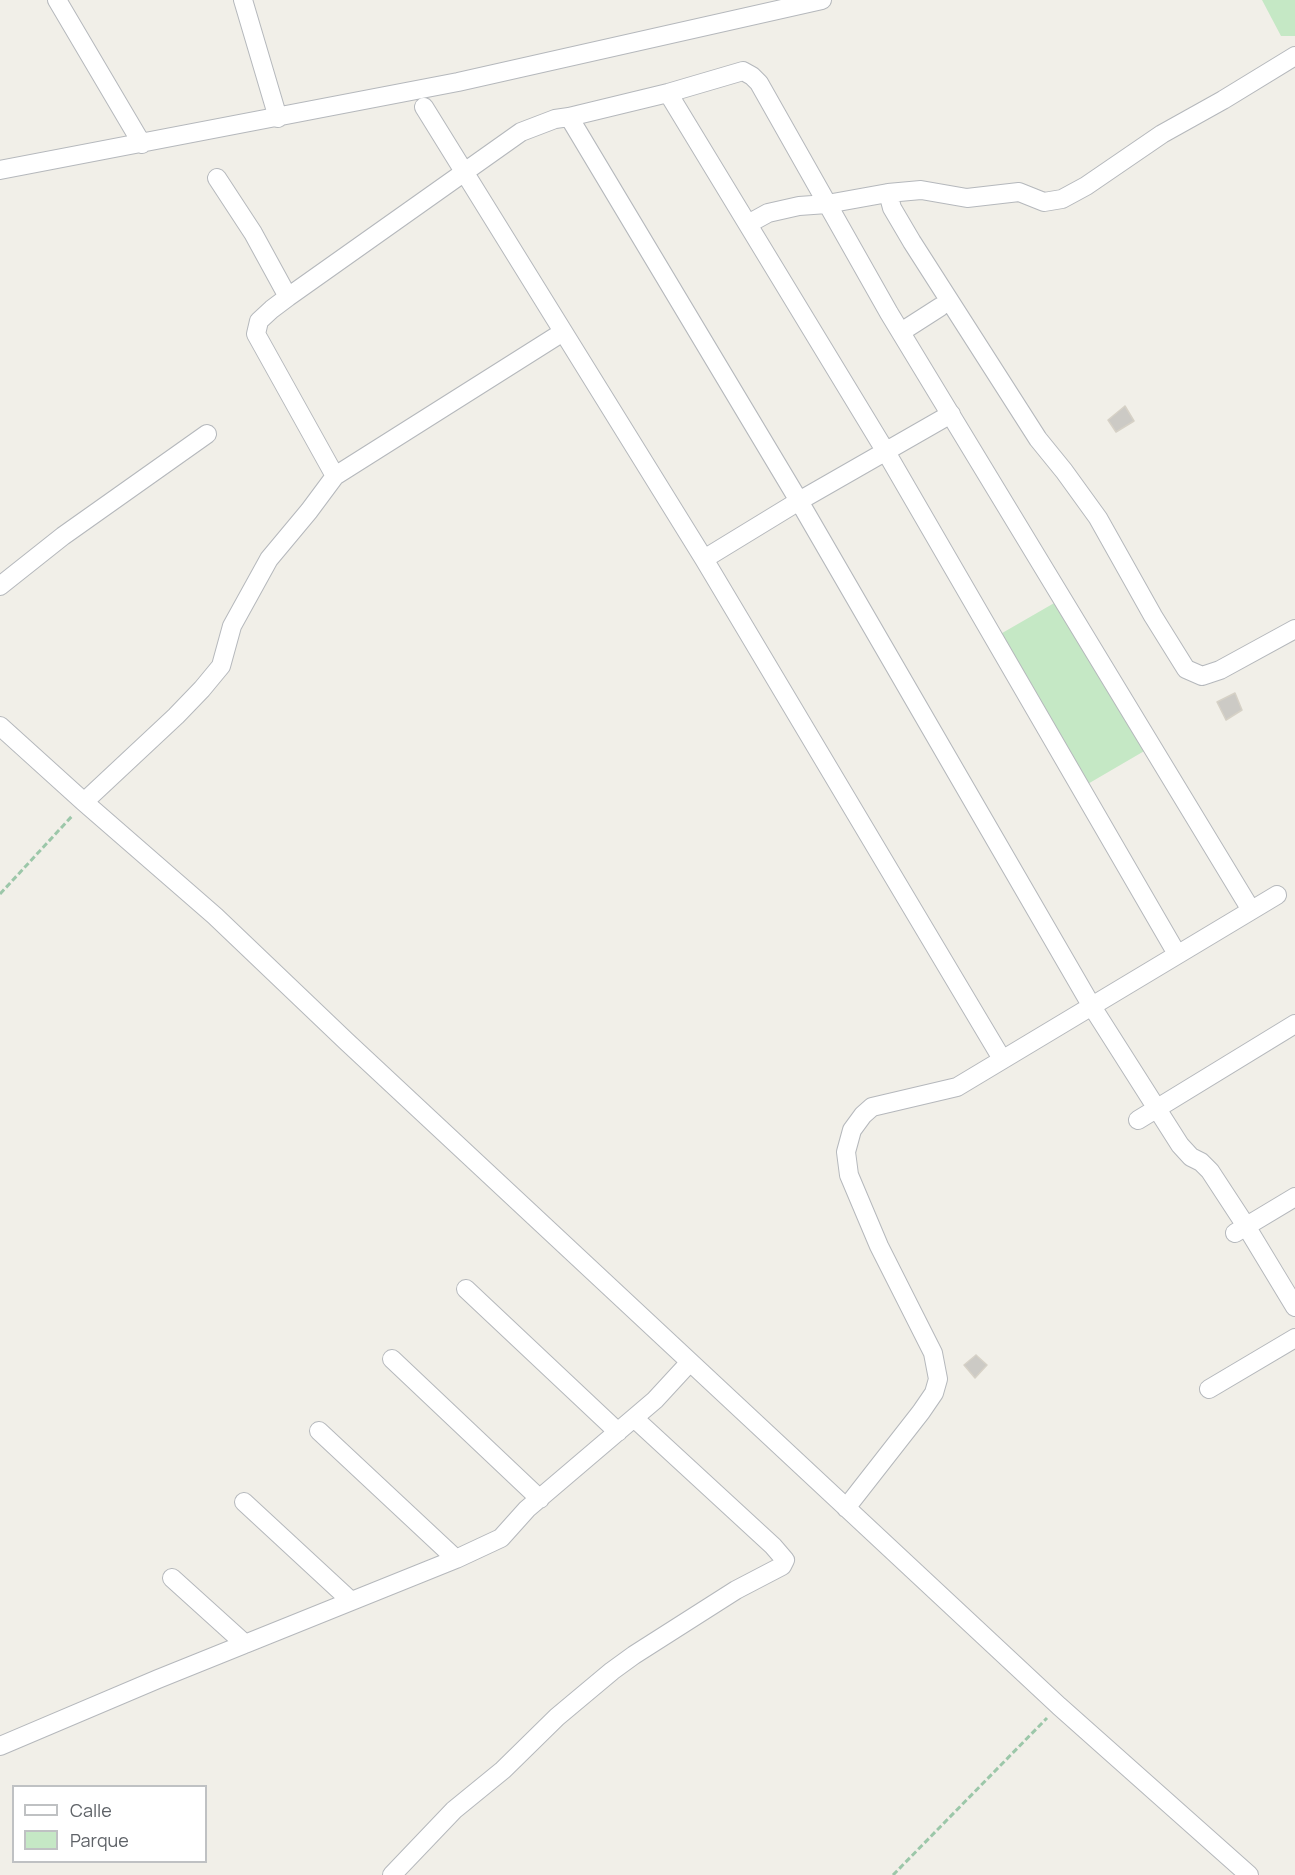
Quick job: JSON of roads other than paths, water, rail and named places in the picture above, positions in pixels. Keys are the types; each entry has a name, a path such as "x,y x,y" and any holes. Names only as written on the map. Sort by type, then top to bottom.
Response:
{"street":[{"path":"57,0 142,144"},
{"path":"243,0 278,118"},
{"path":"0,170 458,82 822,0"},
{"path":"748,224 768,213 799,206 921,190 967,198 1018,192 1044,202 1062,200 1162,134 1295,56"},
{"path":"335,476 256,333 259,321 288,297 521,132 555,119 668,93 743,71 759,83 900,332 1251,910"},
{"path":"668,93 886,452 1177,954"},
{"path":"424,107 704,559 1002,1059"},
{"path":"569,117 799,501 1091,1005 1180,1145 1206,1166 1241,1230 1295,1307"},
{"path":"217,178 253,233 288,297"},
{"path":"888,193 892,208 912,242 1038,439 1098,518 1153,616 1186,669 1202,676 1220,670 1295,629"},
{"path":"900,332 940,307"},
{"path":"84,802 176,716 221,666 232,626 269,559 335,476 563,332"},
{"path":"704,559 799,501 951,414"},
{"path":"0,585 63,536 207,434"},
{"path":"0,726 215,916 1059,1706 1249,1875"},
{"path":"846,1508 928,1403 938,1379 933,1353 879,1246 849,1175 846,1152 852,1130 872,1107 957,1087 1277,895"},
{"path":"1138,1120 1295,1024"},
{"path":"1241,1230 1295,1197"},
{"path":"466,1289 618,1432"},
{"path":"1209,1389 1295,1338"},
{"path":"392,1359 540,1498"},
{"path":"0,1746 456,1559 501,1538 527,1509 655,1400 690,1362"},
{"path":"392,1875 454,1810 503,1770 557,1717 612,1671 736,1590 782,1566 785,1560 773,1546 634,1418"},
{"path":"319,1431 456,1559"},
{"path":"244,1502 351,1601"},
{"path":"172,1578 245,1644"}]}
